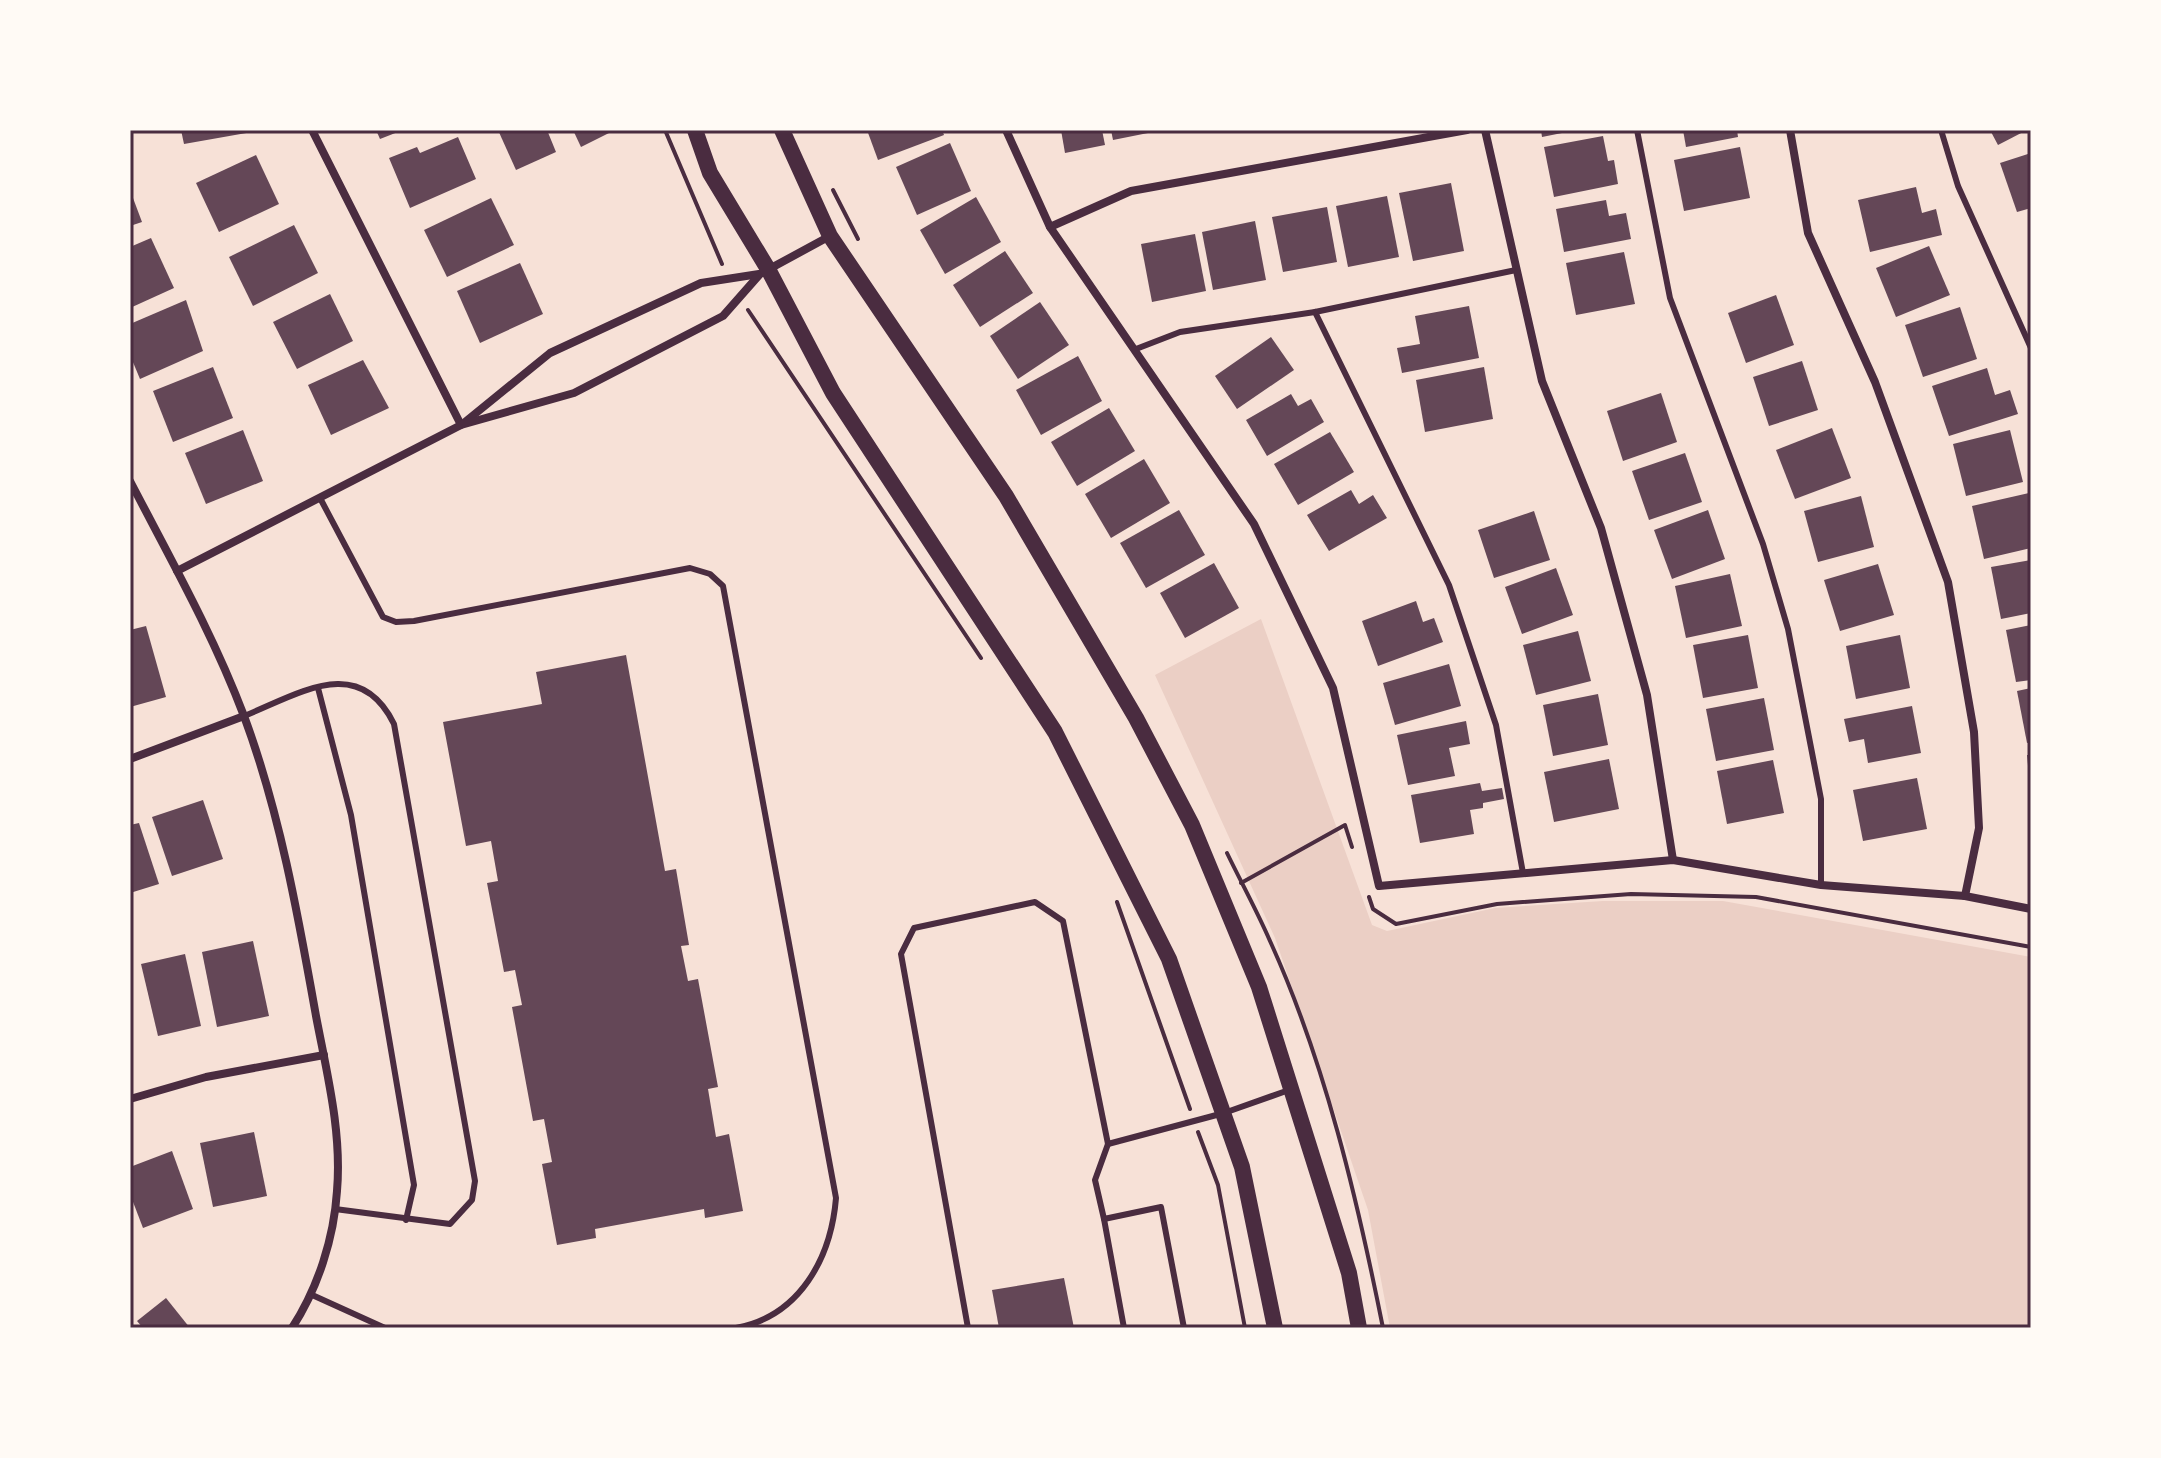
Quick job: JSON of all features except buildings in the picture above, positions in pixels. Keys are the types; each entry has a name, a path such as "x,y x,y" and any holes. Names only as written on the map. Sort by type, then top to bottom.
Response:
{"main road":[{"path":"695,130 710,173 833,393 1055,732 1169,959 1242,1167 1275,1328"},
{"path":"782,130 830,236 1006,496 1136,718 1192,825 1259,987 1293,1089 1349,1273 1359,1328"}],"street":[{"path":"312,130 461,425"},
{"path":"1006,130 1050,227 1254,524 1333,688 1379,886 1673,860 1821,885 1965,896 2031,909"},
{"path":"1050,227 1131,191 1467,130"},
{"path":"1485,130 1542,381 1601,528 1647,695 1673,860"},
{"path":"1790,130 1808,233 1875,382 1948,582 1974,732 1979,828 1965,896"},
{"path":"461,425 550,353 701,283 764,271 830,236"},
{"path":"177,571 461,425 574,393 723,316 764,271"},
{"path":"130,481 214,645 244,716 285,852 324,1055 337,1138 335,1209 327,1247 310,1294 292,1328"},
{"path":"130,759 244,716"},
{"path":"130,1099 206,1077 324,1055"}],"lane":[{"path":"1637,130 1670,298 1763,544 1788,629 1821,799 1821,885"},
{"path":"1941,130 1958,186 2031,348"},
{"path":"1136,349 1180,332 1315,312 1516,270"},
{"path":"1315,312 1449,585 1496,725 1523,873"},
{"path":"320,498 383,617 396,622 690,568 710,574 723,586 836,1198 834,1226 824,1257 810,1281 773,1315 756,1324 736,1328"},
{"path":"244,716 318,688 343,682 367,688 383,703 394,724 475,1181 472,1200 450,1224 335,1209"},
{"path":"318,688 351,815 414,1185 406,1220"},
{"path":"968,1328 901,954 914,928 1035,902 1063,921 1108,1144 1095,1180 1124,1328"},
{"path":"1108,1144 1224,1113 1293,1089"},
{"path":"1104,1219 1161,1207 1184,1328"},
{"path":"310,1294 385,1328"}],"path":[{"path":"665,130 713,248 730,278"},
{"path":"740,296 911,558 983,660"},
{"path":"1241,883 1345,825 1354,853"},
{"path":"1368,895 1373,909 1396,924 1497,904 1631,894 1756,897 2031,947"},
{"path":"1117,901 1218,1185 1245,1328"},
{"path":"1271,942 1321,1076 1366,1244 1383,1328"}],"shaded area":[{"path":"1261,619 1372,925 1387,931 1495,908 1603,901 1723,901 2031,957 2031,1328 1390,1328 1368,1210 1275,938 1155,675"}]}
